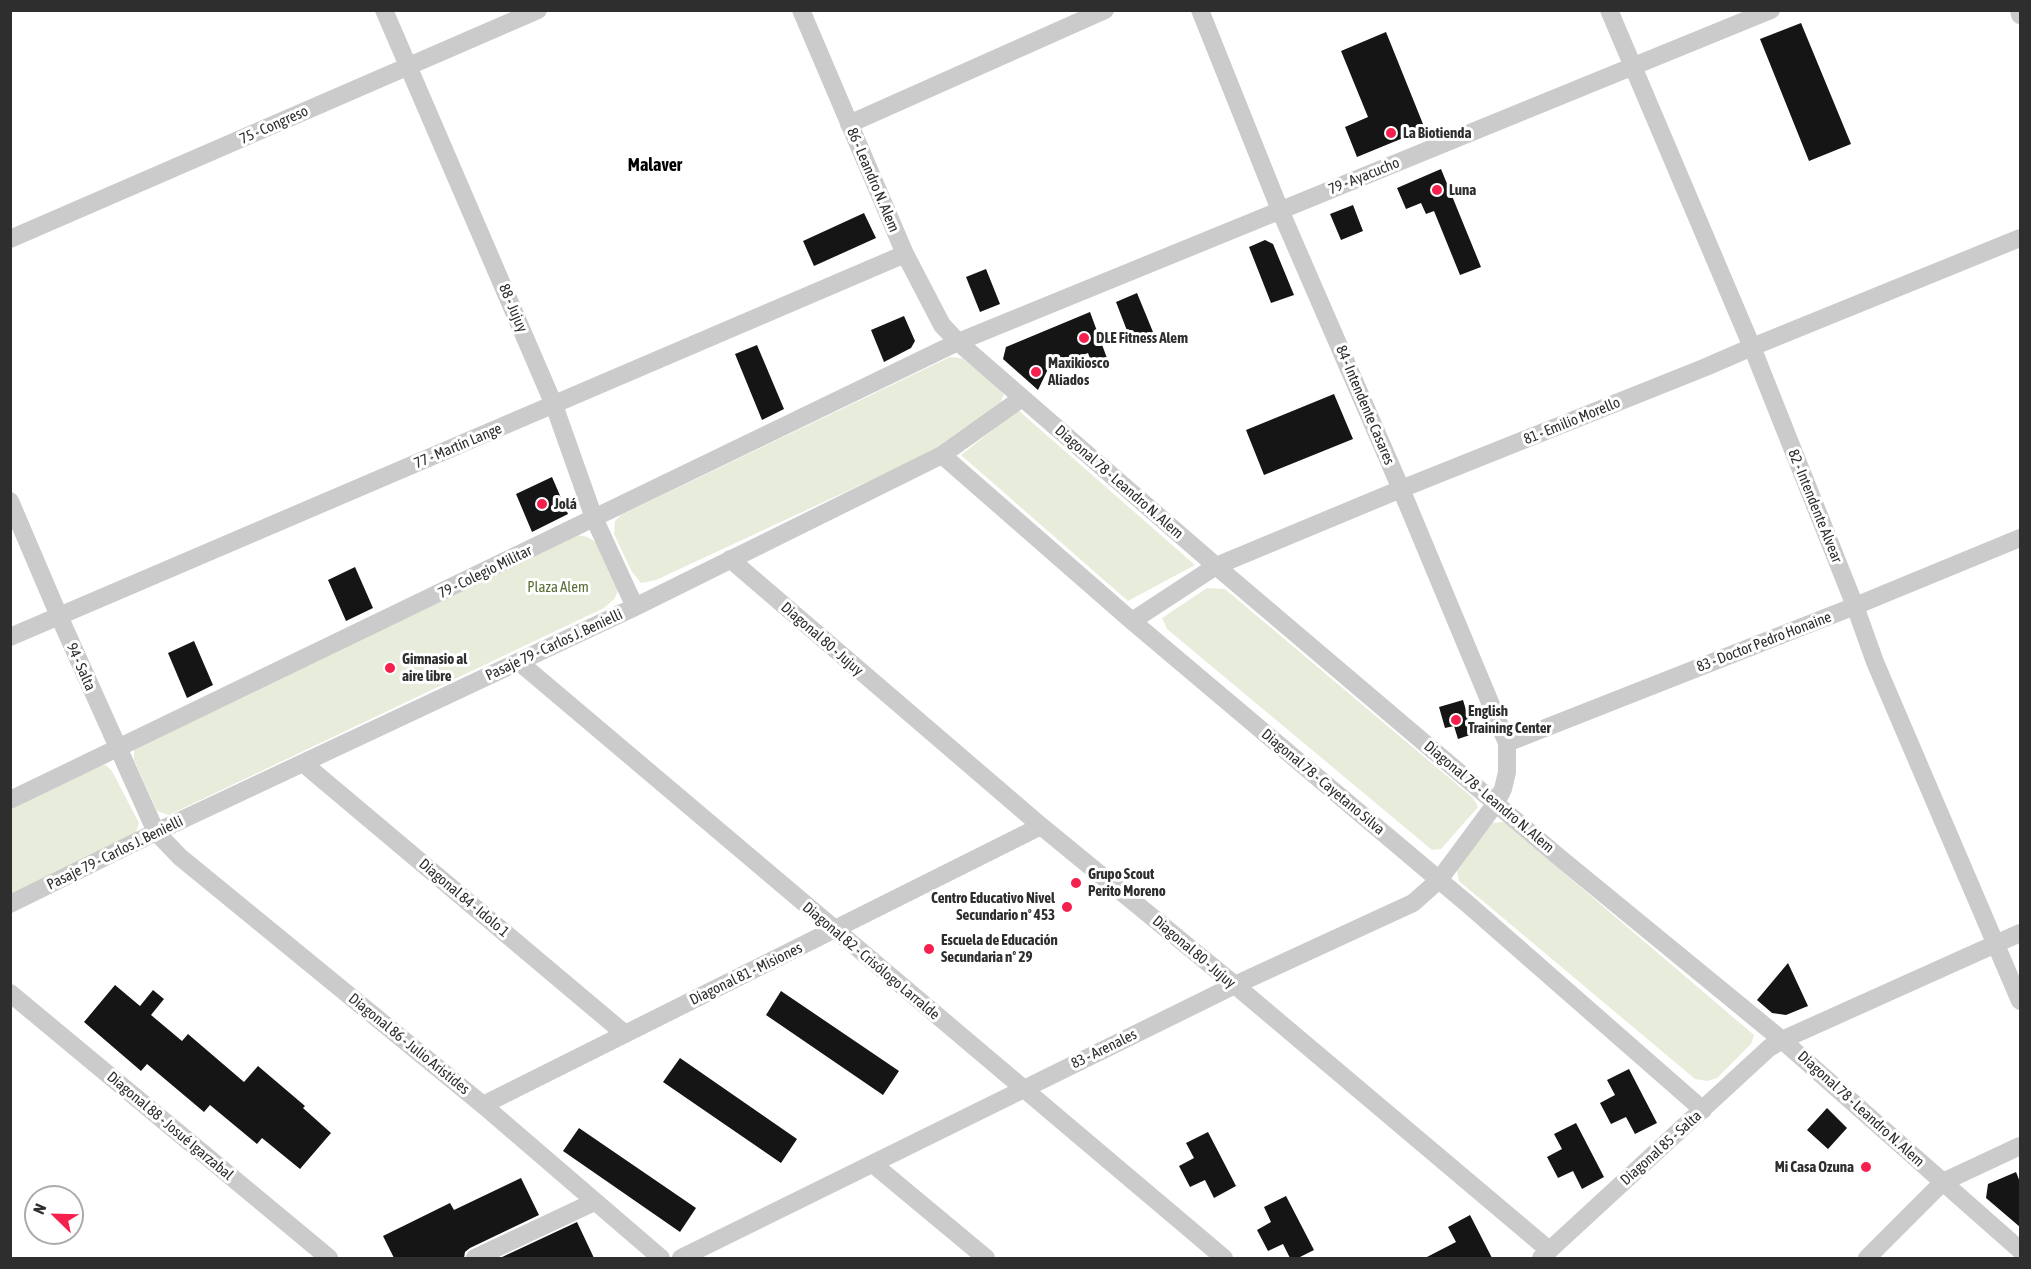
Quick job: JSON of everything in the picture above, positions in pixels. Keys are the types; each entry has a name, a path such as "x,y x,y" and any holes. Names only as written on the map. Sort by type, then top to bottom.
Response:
{"street":[{"name":"88 - Jujuy","path":"384,10 554,405 594,518 635,607"},
{"name":"75 - Congreso","path":"10,239 538,10"},
{"name":"86 - Leandro N. Alem","path":"801,10 905,254 942,325 958,342"},
{"path":"849,124 1105,10"},
{"name":"84 - Intendente Casares","path":"1200,10 1280,210 1401,489 1507,743 1507,772 1503,789 1496,803"},
{"name":"82 - Intendente Alvear","path":"1610,10 1632,67 1752,347 1856,606 1875,662 2020,1001"},
{"name":"79 - Ayacucho","path":"958,342 1771,10"},
{"path":"2019,10 2020,15"},
{"name":"81 - Emilio Morello","path":"1132,621 1216,566 2020,238"},
{"name":"77 - Martín Lange","path":"10,637 905,254"},
{"name":"Diagonal 78 - Leandro N. Alem","path":"958,342 1216,566 1683,960 1782,1040 2020,1250"},
{"name":"79 - Colegio Militar","path":"10,800 958,342"},
{"name":"Pasaje 79 - Carlos J. Benielli","path":"10,904 156,832 635,607 942,455 1022,398"},
{"name":"Diagonal 78 - Cayetano Silva","path":"942,455 1132,621 1439,880 1703,1110"},
{"name":"94 - Salta","path":"10,501 156,832"},
{"name":"83 - Doctor Pedro Honaine","path":"1507,743 1856,606 2020,538"},
{"name":"Diagonal 80 - Jujuy","path":"729,559 1041,826 1235,985 1545,1254"},
{"name":"Diagonal 82 - Crisólogo Larralde","path":"519,662 1021,1089 1224,1258"},
{"name":"Diagonal 84 - Idolo 1","path":"303,763 625,1034"},
{"name":"83 - Arenales","path":"681,1258 1235,985 1413,903 1439,880 1496,803"},
{"name":"Diagonal 81 - Misiones","path":"483,1105 1041,826"},
{"name":"Diagonal 86 - Julio Aristides","path":"156,832 180,857 483,1105 661,1258"},
{"name":"Diagonal 85 - Salta","path":"1545,1254 1769,1048 1782,1040 2020,933"},
{"name":"Diagonal 88 - Josué Igarzabal","path":"10,993 329,1258"},
{"path":"1868,1258 1943,1182 2020,1146"},
{"path":"873,1164 986,1258"},
{"path":"475,1258 594,1202"}],"green space":[{"name":"Plaza Alem","path":"950,357 962,358 1004,394 1001,402 955,437 929,453 656,580 641,583 632,572 614,534 615,521 621,515"},
{"path":"1018,410 1195,565 1128,601 961,455"},
{"name":"Plaza Alem","path":"578,535 588,537 598,544 618,590 615,598 604,608 169,815 157,811 134,760 134,749"},
{"path":"1207,588 1225,589 1473,798 1478,807 1441,849 1432,850 1167,629 1162,618"},
{"path":"106,765 112,771 139,823 135,835 11,897 11,809 99,766"},
{"path":"1504,822 1754,1035 1751,1044 1717,1078 1707,1081 1695,1079 1459,881 1456,866 1490,823"}],"building":[{"path":"1801,23 1851,144 1809,161 1760,39"},
{"path":"1386,32 1425,129 1357,157 1345,127 1368,117 1341,51"},
{"path":"1441,169 1481,267 1460,275 1434,211 1426,214 1421,203 1406,209 1397,188"},
{"path":"1353,205 1363,231 1341,240 1330,214"},
{"path":"864,213 876,238 814,266 803,241"},
{"path":"1265,240 1273,244 1294,295 1271,303 1249,247"},
{"path":"986,269 1000,304 980,312 966,277"},
{"path":"1137,293 1153,332 1131,341 1116,302"},
{"path":"1090,312 1111,369 1093,367 1088,353 1048,369 1038,390 1003,359 1006,347"},
{"path":"904,316 915,341 911,348 884,362 871,330"},
{"path":"757,345 784,409 762,420 735,354"},
{"path":"1334,394 1353,439 1264,475 1246,430"},
{"name":"Jolá","path":"552,477 568,514 532,532 516,494"},
{"path":"355,567 373,608 346,621 328,580"},
{"path":"194,641 213,685 187,698 168,653"},
{"name":"English Training Center","path":"1463,700 1473,734 1458,739 1454,726 1445,728 1439,707"},
{"path":"1788,963 1808,1006 1786,1015 1772,1013 1757,1000"},
{"path":"115,985 140,1006 153,990 164,999 151,1015 182,1041 188,1034 244,1082 258,1066 305,1106 303,1108 331,1133 300,1169 262,1138 257,1144 210,1105 204,1112 147,1064 141,1071 84,1022"},
{"path":"781,991 899,1071 883,1095 766,1015"},
{"path":"680,1058 797,1139 781,1163 663,1082"},
{"path":"1629,1069 1657,1123 1635,1134 1626,1117 1611,1124 1600,1103 1615,1095 1607,1080"},
{"path":"1827,1108 1847,1128 1828,1149 1807,1130"},
{"path":"1576,1123 1604,1177 1582,1189 1573,1171 1558,1178 1547,1157 1562,1149 1554,1134"},
{"path":"579,1128 696,1208 680,1232 563,1151"},
{"path":"1208,1132 1236,1186 1214,1198 1205,1180 1190,1187 1179,1166 1194,1158 1186,1143"},
{"path":"2016,1172 2020,1182 2020,1227 1986,1198 1988,1184"},
{"path":"521,1178 539,1215 470,1248 465,1252 464,1258 394,1258 383,1236 450,1203 454,1210"},
{"path":"1286,1196 1314,1250 1298,1258 1290,1258 1283,1244 1268,1251 1257,1230 1271,1222 1264,1207"},
{"path":"1470,1215 1492,1258 1425,1258 1456,1242 1448,1227"},
{"path":"577,1222 594,1258 500,1258"}],"place":[{"name":"La Biotienda","path":"1391,133"},
{"name":"Luna","path":"1437,190"},
{"name":"DLE Fitness Alem","path":"1084,338"},
{"name":"Maxikiosco Aliados","path":"1036,372"},
{"name":"Jolá","path":"542,504"},
{"name":"Gimnasio al aire libre","path":"390,668"},
{"name":"English Training Center","path":"1456,720"},
{"name":"Grupo Scout Perito Moreno","path":"1076,883"},
{"name":"Centro Educativo Nivel Secundario nº 453","path":"1067,907"},
{"name":"Escuela de Educación Secundaria nº 29","path":"929,949"},
{"name":"Mi Casa Ozuna","path":"1866,1167"}],"district":[{"name":"Malaver","path":"655,165"}]}
